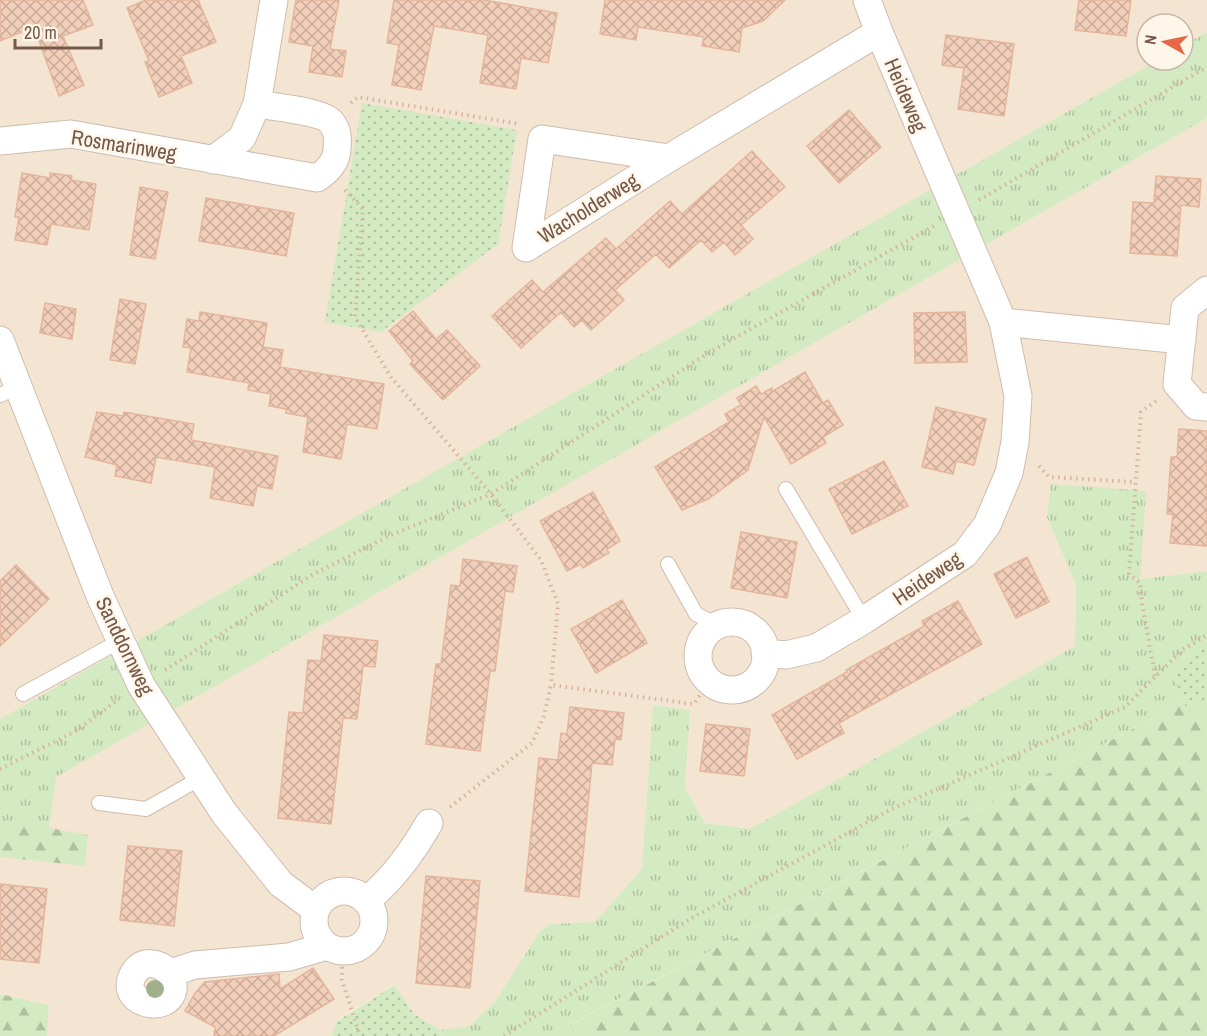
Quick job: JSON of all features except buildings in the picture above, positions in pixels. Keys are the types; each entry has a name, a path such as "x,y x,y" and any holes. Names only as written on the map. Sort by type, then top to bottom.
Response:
{"street":[{"path":"213,160 242,138 257,104 274,0"},
{"name":"Heideweg","path":"765,653 786,655 816,648 864,620 965,554 987,525 1009,472 1015,442 1018,396 1003,322 867,0"},
{"name":"Wacholderweg","path":"669,158 542,140 526,248 669,158 879,32"},
{"path":"257,104 318,115 330,120 338,135 337,153 327,172"},
{"name":"Rosmarinweg","path":"0,141 71,134 316,178 327,172"},
{"path":"1207,290 1185,308 1177,384 1196,406 1207,407"},
{"path":"1003,322 1182,340"},
{"name":"Sanddornweg","path":"0,340 9,391 141,685 224,813 281,884 316,910"},
{"path":"738,622 757,633 763,642 764,664 760,675 752,683 741,688 718,687 702,672 698,661 698,650 708,631 717,625 738,622"},
{"path":"366,901 383,887 417,845 429,823"},
{"path":"170,973 195,964 289,957 334,948 357,948 363,944 373,929 371,909 366,901 348,891 339,891 329,895 316,910 314,920 320,938 334,948"}],"lane":[{"path":"786,489 864,620"},
{"path":"668,564 696,614 717,625"},
{"path":"24,694 120,641"},
{"path":"99,803 146,809 201,778"}],"path":[{"path":"0,769 74,732 141,685 312,574 391,535 491,494 710,352 1207,67"},
{"path":"330,120 358,97 522,125 542,140"},
{"path":"327,172 363,209 355,317 390,376 491,494 541,560 558,604 551,685 544,716 532,743 429,823"},
{"path":"1155,677 1140,583 1129,574 1141,412 1177,384"},
{"path":"1015,442 1049,477 1136,482"},
{"path":"504,1036 690,919 892,809 1125,707 1182,650 1207,635"},
{"path":"551,685 694,704 709,681"},
{"path":"334,948 360,1036"}],"shaded area":[{"path":"0,0 1207,0 1207,32 1195,39 1195,12 1135,12 1135,72 1137,72 0,719"},
{"path":"1207,118 1207,571 1140,579 1047,517 1076,585 1075,646 750,829 705,823 685,788 690,710 653,705 642,869 595,922 550,924 540,931 495,1002 470,1026 440,1030 414,1014 393,985 336,1021 332,1036 47,1036 49,1005 0,994 0,857 85,866 88,835 49,829 55,777"}],"green space":[{"path":"1207,32 1207,118 56,777 49,829 0,819 0,719 1137,72 1195,72 1195,39"},
{"path":"362,103 517,130 498,244 381,332 325,322"},
{"path":"1051,484 1146,491 1140,579 1207,571 1207,690 571,1024 578,1036 442,1036 440,1030 470,1026 495,1002 540,931 550,924 595,922 642,869 653,705 690,710 685,788 705,823 750,829 1075,646 1076,585 1047,517"},
{"path":"1207,646 1207,698 1187,710 1172,672 1195,649"},
{"path":"1207,690 1207,1036 578,1036 570,1025"},
{"path":"0,819 88,835 85,866 0,857"},
{"path":"394,985 414,1014 440,1030 442,1036 332,1036 336,1022"},
{"path":"0,994 49,1005 47,1036 0,1036"}]}
